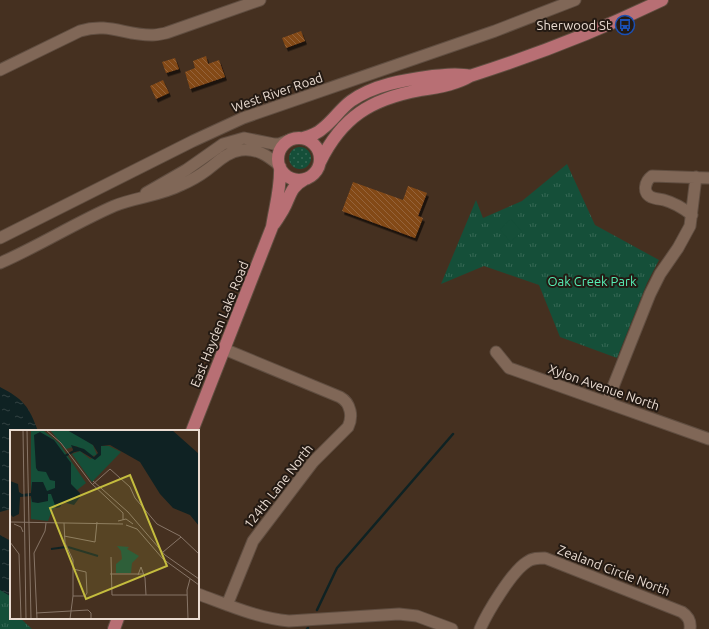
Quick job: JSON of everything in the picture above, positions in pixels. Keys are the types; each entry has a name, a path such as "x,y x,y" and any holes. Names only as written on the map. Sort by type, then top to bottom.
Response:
{"main road":[{"path":"470,76 459,73 420,77 383,86 352,100 322,130 303,138 289,140 282,147 280,153 280,166 288,176 293,179 305,179 314,173 332,139 339,131 364,110 390,98 455,83 470,76 553,48 662,0"},
{"path":"303,138 316,146 319,152 320,162"},
{"name":"East Hayden Lake Road","path":"192,430 272,227 275,207 279,196 281,178 280,166"},
{"name":"East Hayden Lake Road","path":"272,227 284,210 288,197 294,187 305,179"},
{"path":"114,629 118,619"}],"street":[{"path":"0,70 87,28 103,27 152,35 166,33 260,0"},
{"name":"West River Road","path":"0,238 193,141 243,118 495,31 576,0"},
{"path":"139,197 186,170 223,144 244,138 274,144 280,144 289,140"},
{"path":"0,263 116,205 139,197 162,193 184,184 201,174 227,155 234,152 250,150 257,151 280,166"},
{"path":"692,215 680,206 650,197 646,193 648,179 652,176 709,178"},
{"path":"607,402 650,294 660,274 690,226 696,177"},
{"name":"124th Lane North","path":"224,349 337,396 347,402 350,410 350,422 348,427 313,462 256,537 248,550 227,605"},
{"name":"Xylon Avenue North","path":"496,352 509,368 709,439"},
{"name":"Zealand Circle North","path":"480,629 490,608 519,568 532,559 545,558 682,612 689,620 690,629"},
{"path":"199,594 260,617 289,621 399,614 417,616 452,629"}],"green space":[{"path":"300,147 308,150 311,158 308,166 300,169 292,166 289,158 292,150"},
{"name":"Oak Creek Park","path":"567,164 595,225 659,260 647,283 617,358 560,337 539,285 484,266 441,284 476,200 483,218 522,201"},
{"path":"511,219 522,232 510,242 500,229"},
{"path":"0,550 10,584 10,619 21,619 32,629 0,629"}],"water":[{"path":"0,387 14,395 24,404 32,415 38,430 10,430 10,509 0,512"},
{"path":"0,535 10,540 10,596 0,590"}],"building":[{"path":"301,31 305,41 286,48 282,38"},
{"path":"206,56 208,64 219,60 225,77 190,89 185,72 195,68 193,61"},
{"path":"175,58 179,69 166,73 162,62"},
{"path":"163,80 169,93 156,99 150,86"},
{"path":"353,182 403,200 408,186 427,193 418,216 423,218 415,238 342,211"}],"waterway":[{"path":"317,610 337,568 453,434"}],"place":[{"name":"Sherwood St","path":"625,25"}]}
